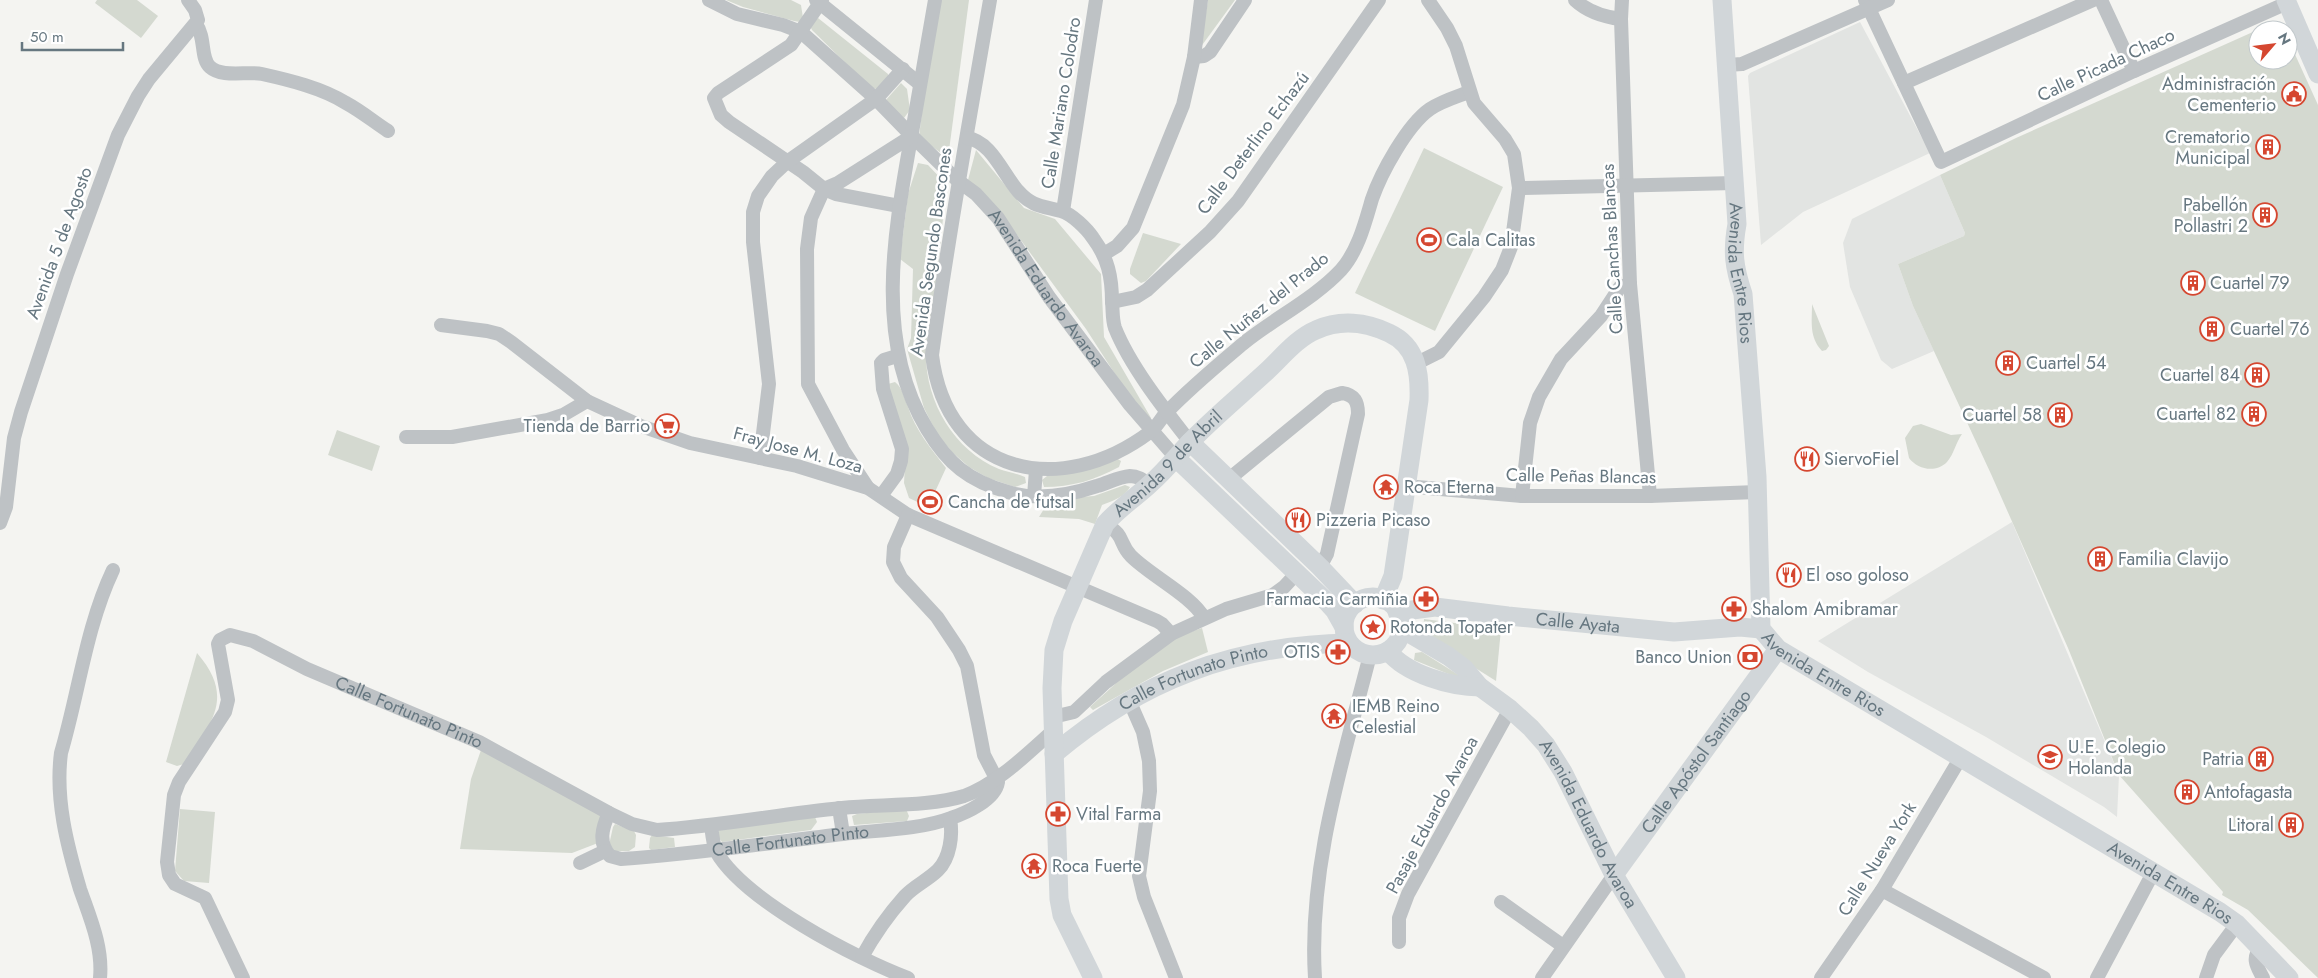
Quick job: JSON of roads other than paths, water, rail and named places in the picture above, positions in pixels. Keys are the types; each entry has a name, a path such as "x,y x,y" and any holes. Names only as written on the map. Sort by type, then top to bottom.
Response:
{"main road":[{"name":"Avenida Entre Rios","path":"1722,0 1737,224 1733,246 1734,262 1743,294 1757,492 1761,629 1778,650 2220,912 2237,924 2289,978"},
{"path":"2287,2 2318,74"},
{"name":"Avenida 9 de Abril","path":"1092,978 1062,915 1059,899 1053,724 1054,650 1077,587 1105,524 1115,512 1150,485 1190,442 1300,340 1329,325 1345,322 1380,328 1396,336 1408,346 1417,363 1420,380 1419,400 1393,576 1383,600"},
{"name":"Avenida Eduardo Avaroa","path":"1190,442 1320,567 1355,604"},
{"name":"Avenida Eduardo Avaroa","path":"1176,458 1335,611 1347,635"},
{"path":"1379,653 1399,639 1400,620 1383,600 1368,598 1355,604 1347,614 1347,635 1358,651 1379,653 1433,678 1461,687 1480,687"},
{"name":"Calle Ayata","path":"1400,620 1435,607 1674,632 1740,627 1761,629"},
{"name":"Avenida Eduardo Avaroa","path":"1400,620 1464,668 1480,687 1510,709 1531,728 1554,758 1614,874 1676,978"},
{"name":"Calle Fortunato Pinto","path":"1054,754 1080,731 1128,700 1184,673 1252,652 1309,644 1347,635"},
{"name":"Calle Apóstol Santiago","path":"1614,874 1778,650"}],"street":[{"path":"188,0 197,15 196,24 202,32 204,56 211,68 218,72 260,73 319,91 346,102 388,131"},
{"name":"Avenida Eduardo Avaroa","path":"709,0 738,14 784,25 801,32 876,99 957,180 976,194 998,218 1049,297 1151,432 1176,458"},
{"name":"Avenida Segundo Bascones","path":"936,0 899,206 893,278 897,356 910,397 919,416 946,456 959,469 983,484 1014,494 1034,496 1081,490 1130,476 1140,477 1150,485"},
{"name":"Avenida Segundo Bascones","path":"990,0 967,138 957,180 932,355 935,377 941,396 951,417 979,449 998,460 1036,470 1072,467 1114,453 1151,432 1166,412"},
{"name":"Calle Mariano Colodro","path":"1063,211 1096,0"},
{"path":"1104,254 1117,246 1133,228 1183,105 1194,57 1201,0"},
{"path":"1194,57 1204,56 1210,52 1245,0"},
{"name":"Calle Deterlino Echazú","path":"1112,302 1131,298 1147,290 1210,232 1249,185 1379,0"},
{"path":"1417,363 1439,352 1484,297 1502,270 1511,247 1519,188 1514,154 1505,139 1474,103 1469,92 1464,68 1448,28 1428,0"},
{"path":"1575,0 1603,17 1621,19"},
{"name":"Calle Canchas Blancas","path":"1622,0 1621,19 1630,284 1650,496"},
{"path":"1727,64 1742,64 1867,4 1888,0"},
{"path":"1867,4 1904,83 2093,0"},
{"path":"2101,0 2134,72"},
{"path":"899,206 836,194 824,189 721,115 714,98 726,87 790,45 801,32 820,1 920,84"},
{"name":"Calle Picada Chaco","path":"1904,83 1941,162 2287,2"},
{"name":"Avenida 5 de Agosto","path":"0,523 6,507 14,438 21,412 67,274 118,135 149,79 196,24"},
{"path":"760,458 769,384 756,274 753,212 758,196 764,186 787,162 876,99 902,69"},
{"name":"Calle Nuñez del Prado","path":"1166,412 1245,342 1320,288 1342,269 1365,225 1377,188 1394,154 1422,116 1444,102 1469,92"},
{"path":"868,488 842,450 808,384 807,249 810,218 824,189 838,183 912,136"},
{"name":"Avenida Eduardo Avaroa","path":"967,138 974,139 982,144 1006,178 1031,203 1044,209 1063,211 1092,235 1110,268 1115,327 1127,352 1166,412 1190,442"},
{"path":"1519,188 1735,183"},
{"path":"1522,496 1530,423 1550,376 1561,359 1600,316 1620,287 1630,284"},
{"name":"Fray Jose M. Loza","path":"441,326 498,334 512,342 587,401 641,426 690,443 827,474 868,488 908,515 1157,621 1171,634"},
{"path":"881,496 897,474 901,461 902,449 883,389 881,363 884,360 897,356"},
{"path":"1229,479 1329,397 1342,393 1355,398 1358,414 1347,471 1327,554 1320,567"},
{"path":"406,437 452,437 548,420 563,415 587,401"},
{"path":"1034,496 1036,470"},
{"name":"Calle Peñas Blancas","path":"1405,486 1522,496 1650,496 1757,492"},
{"path":"908,515 894,547 893,562 901,578 937,617 959,650 967,666 984,755 996,778"},
{"path":"1105,524 1118,531 1129,554 1152,575 1187,600 1204,618"},
{"path":"100,978 100,953 66,840 59,772 96,615 113,570"},
{"path":"1053,724 1074,712 1106,682 1171,634 1242,603 1273,594 1284,588 1297,573"},
{"name":"Calle Fortunato Pinto","path":"243,978 205,898 175,884 169,875 167,862 174,795 178,782 225,712 228,700 218,644 220,640 230,635 253,641 307,669 479,742 609,813 632,824 657,830 711,825 839,808 920,803 964,796 996,778 1053,724"},
{"path":"1315,978 1315,919 1324,833 1379,653"},
{"path":"1128,700 1143,732 1149,761 1150,791 1139,876 1144,898 1176,978"},
{"name":"Pasaje Eduardo Avaroa","path":"1399,942 1400,918 1408,894 1510,709"},
{"name":"Calle Nueva York","path":"1821,978 1882,890 1961,757"},
{"name":"Calle Fortunato Pinto","path":"605,851 610,856 621,859 716,850 922,824 950,818 984,800 997,786 996,778"},
{"path":"920,803 922,824"},
{"path":"839,808 843,834"},
{"path":"580,863 605,851 602,839 609,813"},
{"path":"862,957 875,934 906,895 939,869 949,848 952,827 950,818"},
{"path":"711,825 716,850 735,875 767,900 808,930 882,968 908,978"},
{"path":"2097,978 2153,873"},
{"path":"1542,978 1614,874"},
{"path":"1882,890 2044,978"},
{"path":"1501,902 1563,946"},
{"path":"2206,978 2214,955 2237,924"},
{"path":"2261,947 2256,953 2255,962 2263,978"}],"place":[{"name":"Administración Cementerio","path":"2294,94"},
{"name":"Crematorio Municipal","path":"2268,147"},
{"name":"Pabellón Pollastri 2","path":"2265,215"},
{"name":"Cala Calitas","path":"1429,240"},
{"name":"Cuartel 79","path":"2193,283"},
{"name":"Cuartel 76","path":"2212,329"},
{"name":"Cuartel 54","path":"2008,363"},
{"name":"Cuartel 84","path":"2257,375"},
{"name":"Cuartel 82","path":"2254,414"},
{"name":"Cuartel 58","path":"2060,415"},
{"name":"Tienda de Barrio","path":"667,426"},
{"name":"SiervoFiel","path":"1807,459"},
{"name":"Roca Eterna","path":"1386,487"},
{"name":"Cancha de futsal","path":"930,502"},
{"name":"Pizzeria Picaso","path":"1298,520"},
{"name":"Familia Clavijo","path":"2100,559"},
{"name":"El oso goloso","path":"1789,575"},
{"name":"Farmacia Carmiñia","path":"1426,599"},
{"name":"Shalom Amibramar","path":"1734,609"},
{"name":"Rotonda Topater","path":"1373,627"},
{"name":"OTIS","path":"1338,652"},
{"name":"Banco Union","path":"1750,657"},
{"name":"IEMB Reino Celestial","path":"1334,716"},
{"name":"U.E. Colegio Holanda","path":"2050,757"},
{"name":"Patria","path":"2261,759"},
{"name":"Antofagasta","path":"2187,792"},
{"name":"Vital Farma","path":"1058,814"},
{"name":"Litoral","path":"2291,825"},
{"name":"Roca Fuerte","path":"1034,866"}]}
